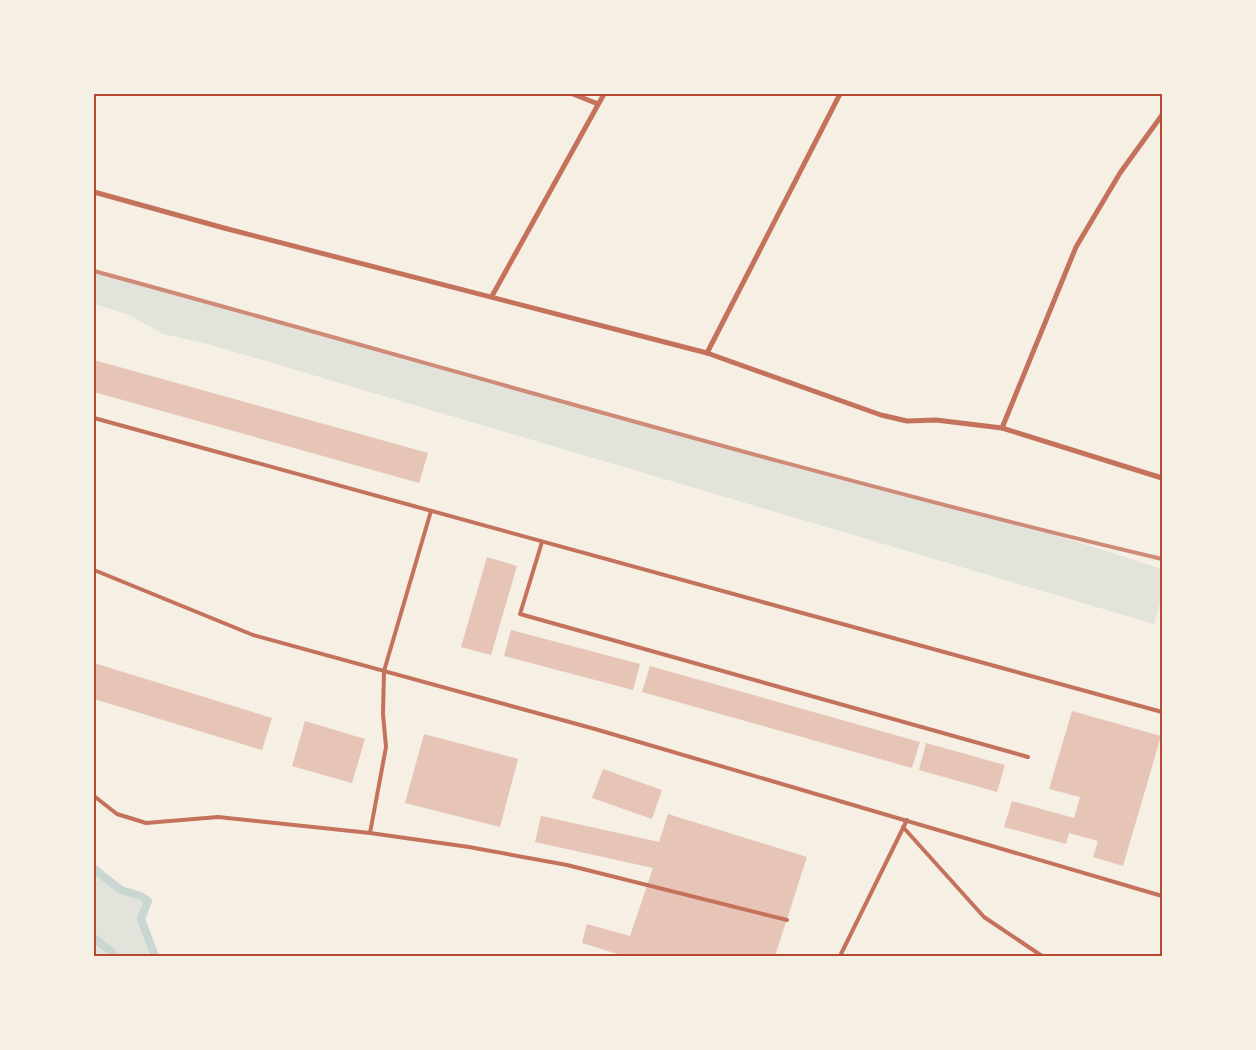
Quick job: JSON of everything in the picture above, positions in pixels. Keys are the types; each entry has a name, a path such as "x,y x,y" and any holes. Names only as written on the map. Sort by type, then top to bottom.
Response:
{"street":[{"path":"573,94 598,104"},
{"path":"492,296 604,94"},
{"path":"707,353 840,94"},
{"path":"1002,428 1076,247 1120,173 1162,115"},
{"path":"94,192 234,231 707,353 881,415 907,421 936,420 1002,428 1162,478"}],"lane":[{"path":"94,418 1162,712"},
{"path":"370,833 386,747 383,714 384,671 431,512"},
{"path":"542,542 520,614 1028,757"},
{"path":"94,570 253,635 595,729 1162,896"},
{"path":"94,796 117,814 146,823 218,817 370,833 469,847 567,865 787,920"},
{"path":"840,956 907,820"},
{"path":"903,827 984,917 1042,956"}],"shaded area":[{"path":"94,271 629,420 1043,531 1162,569 1162,596 1154,624 208,344 163,334 129,315 94,304"},
{"path":"94,862 121,890 141,896 148,901 141,919 155,956 94,956"}],"building":[{"path":"94,360 428,453 419,483 94,392"},
{"path":"487,557 517,566 491,655 461,647"},
{"path":"511,630 640,664 633,690 504,656"},
{"path":"94,663 272,718 262,750 94,699"},
{"path":"650,666 920,742 912,768 642,692"},
{"path":"1072,711 1161,736 1123,866 1093,857 1098,841 1069,833 1066,844 1004,827 1012,801 1074,818 1080,797 1049,789"},
{"path":"305,721 365,739 352,783 292,766"},
{"path":"424,734 518,759 500,827 405,803"},
{"path":"926,743 1005,765 997,792 919,770"},
{"path":"603,769 662,790 652,819 592,798"},
{"path":"668,814 807,857 775,956 624,956 582,943 587,924 630,936 653,868 535,842 541,816 659,842"}],"waterway":[{"path":"94,869 121,890 141,896 148,901 141,919 155,956"},
{"path":"94,938 112,952 113,956"}],"railway":[{"path":"94,271 760,456 894,492 1162,559"}]}
